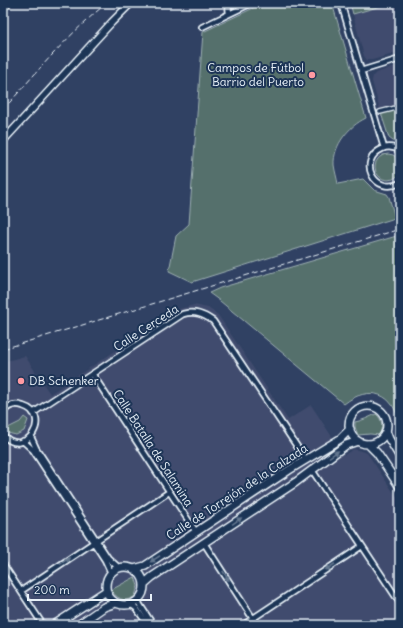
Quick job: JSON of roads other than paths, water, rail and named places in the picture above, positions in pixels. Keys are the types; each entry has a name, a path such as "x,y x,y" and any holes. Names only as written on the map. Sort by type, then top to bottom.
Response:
{"main road":[{"path":"367,406 373,407 383,414 386,419 388,425 386,432 381,439 373,444 368,444 358,441 353,436 350,429 350,422 352,417 361,408 367,406"},
{"name":"Calle de Torrejón de la Calzada","path":"134,569 145,566 340,439 350,429"},
{"path":"386,432 400,457"},
{"name":"Calle de Torrejón de la Calzada","path":"144,584 152,576 204,543 312,470 346,445 358,441"},
{"path":"368,444 377,453 400,487"},
{"path":"126,567 134,569 140,574 144,584 144,590 138,600 130,604 123,605 116,603 109,597 106,591 106,581 111,573 119,568 126,567"},
{"path":"54,625 106,591"},
{"path":"78,625 104,607 116,603"}],"street":[{"path":"3,141 131,3"},
{"path":"228,3 229,14"},
{"path":"202,27 244,5 252,3"},
{"path":"341,3 384,148"},
{"path":"361,71 400,59"},
{"path":"380,112 400,107"},
{"path":"400,151 391,148 384,148 377,152 371,161 370,168 372,176 378,183 386,186 400,183"},
{"name":"Calle Cerceda","path":"33,413 93,375 183,314 190,312 199,313 213,321 306,460"},
{"name":"Calle Batalla de Salamina","path":"93,375 196,532"},
{"path":"3,412 13,406 20,405 28,408 33,413 36,419 34,431 31,436 23,441"},
{"path":"3,435 11,441 23,441 28,444 95,541 108,558 119,568"},
{"path":"31,436 36,448 95,541 111,573"},
{"path":"312,470 400,603"},
{"path":"21,591 170,492"},
{"path":"204,543 257,625"},
{"path":"242,625 362,546"},
{"path":"3,564 43,625"},
{"path":"138,600 152,625"},
{"path":"130,604 136,608 148,625"}],"railway":[{"path":"3,15 13,3"},
{"path":"3,110 66,41 107,3"},
{"path":"3,349 400,229"}],"place":[{"name":"Campos de Fútbol Barrio del Puerto","path":"312,75"},
{"name":"DB Schenker","path":"21,381"}]}
